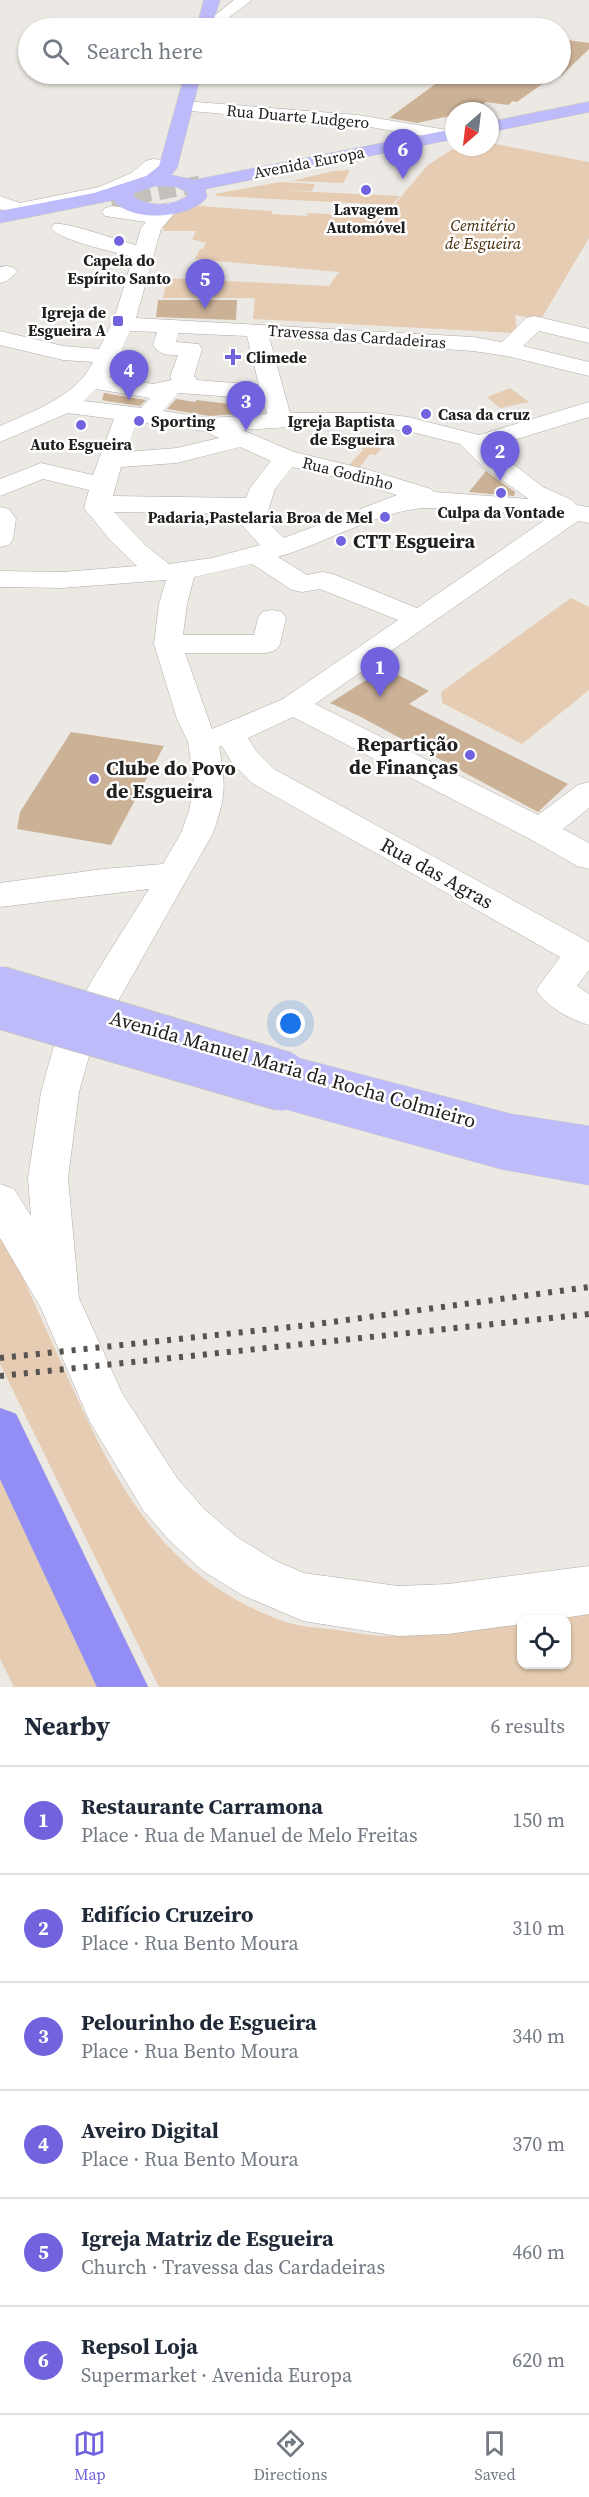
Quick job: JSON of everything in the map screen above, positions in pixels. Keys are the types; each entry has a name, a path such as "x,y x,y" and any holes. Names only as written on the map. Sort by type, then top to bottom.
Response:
{"highway":[{"path":"0,1429 123,1687"}],"main road":[{"path":"208,18 212,0"},
{"path":"168,209 186,204 184,106 190,84"},
{"path":"499,125 589,108"},
{"path":"499,129 589,112"},
{"name":"Avenida Europa","path":"186,180 314,172 327,162 445,137"},
{"path":"0,230 116,202 139,183 186,180"},
{"path":"0,217 116,202"},
{"path":"0,222 116,202"},
{"name":"Avenida Manuel Maria da Rocha Colmieiro","path":"0,984 501,1153 589,1169"},
{"name":"Avenida Manuel Maria da Rocha Colmieiro","path":"0,1011 284,1081 397,1101 511,1130 589,1142"}],"street":[{"path":"219,18 244,0"},
{"name":"Rua Duarte Ludgero","path":"184,106 358,120 445,135"},
{"path":"0,202 18,209 104,192 138,177 153,165 186,180"},
{"path":"116,202 145,215 168,209"},
{"path":"0,435 65,405 93,382 108,357 123,324 143,254 145,215"},
{"path":"61,228 89,239 143,254"},
{"path":"507,349 534,323 589,336"},
{"name":"Travessa das Cardadeiras","path":"123,324 474,344 507,349 589,369"},
{"path":"169,326 164,345 167,348 194,353"},
{"path":"256,330 280,420"},
{"path":"3,342 63,353 108,357"},
{"path":"93,382 153,391 177,386 187,383 182,377 194,353"},
{"path":"194,353 208,388"},
{"path":"172,572 148,563 97,508 111,459 138,415 177,386 261,392"},
{"path":"65,405 210,425 280,420 374,420 397,422 456,434 476,444 491,460 534,492 539,503"},
{"path":"476,444 589,409"},
{"name":"Rua Godinho","path":"210,425 286,458 360,475 422,494"},
{"path":"111,459 138,461 169,458 200,453 241,439"},
{"path":"286,458 273,472 255,506 251,521 267,550 302,584 323,579 420,618"},
{"path":"0,488 41,471 102,485 101,496"},
{"path":"101,496 255,506"},
{"path":"0,579 62,580 172,572 214,566 267,550 402,501 539,503 584,514"},
{"path":"217,738 294,705 420,618 584,514"},
{"path":"0,515 3,519 3,531 0,539"},
{"path":"172,572 173,604 168,644 192,719 217,738"},
{"path":"168,644 266,644 272,618"},
{"path":"294,705 540,830 589,858"},
{"path":"58,1298 48,1178 60,1092 72,1049 197,833 205,811 217,738"},
{"name":"Rua das Agras","path":"217,738 243,756 263,777 582,954 554,990 589,1011"},
{"path":"540,830 589,792"},
{"path":"0,895 102,881 174,875"},
{"path":"0,1202 34,1262 58,1298 106,1407 160,1494 187,1525 220,1554 259,1578 303,1598 398,1611 468,1607 589,1590"}],"green space":[{"name":"Cemitério de Esgueira","path":"499,145 589,162 589,238 541,319 515,315 517,333 253,319 255,298 163,298 167,278 329,286 339,272 195,259 206,243 192,239 196,231 163,231 164,228 161,228 169,216 198,206 272,211 272,214 307,216 308,213 382,217 361,244 428,165 445,154 445,156 499,156"},
{"path":"350,170 343,183 292,181 333,171"},
{"path":"280,182 315,184 312,191 274,190 400,196 392,205 216,196 215,194"},
{"path":"510,388 529,402 500,408 487,397"},
{"path":"349,437 382,448 375,455 370,454 359,468 348,466 363,450 355,441 340,443"},
{"path":"571,598 589,607 589,690 522,744 442,703 441,692"},
{"path":"0,1233 12,1254 86,1418 126,1491 149,1524 176,1554 206,1580 242,1603 283,1621 310,1627 376,1636 400,1636 452,1632 517,1623 517,1669 571,1669 571,1615 567,1615 589,1612 589,1687 159,1687 0,1364"},
{"path":"0,1478 98,1687 14,1687 0,1659"}],"building":[{"path":"571,40 589,43 589,49 571,66"},
{"path":"435,84 542,84 517,102 513,101 508,105 499,102 445,102 445,117 417,123 389,118"},
{"path":"158,300 237,300 236,320 156,317"},
{"path":"104,393 146,400 140,406 106,401 102,400"},
{"path":"176,399 238,405 236,414 210,416 167,409"},
{"path":"486,471 515,492 514,496 469,492"},
{"name":"Repartição de Finanças","path":"385,668 429,691 409,704 568,784 538,812 359,716 330,703"},
{"name":"Clube do Povo de Esgueira","path":"71,732 164,746 111,845 17,829 20,812"}],"tunnel":[{"path":"134,196 200,184"},
{"path":"111,200 142,194"}],"railway":[{"path":"0,1358 310,1325 589,1287"},
{"path":"0,1376 589,1314"}],"place":[{"name":"Repsol Loja","path":"403,179"},
{"name":"Lavagem Automóvel","path":"366,190"},
{"name":"Capela do Espírito Santo","path":"119,241"},
{"name":"Igreja Matriz de Esgueira","path":"205,309"},
{"name":"Igreja de Esgueira A","path":"118,321"},
{"name":"Climede","path":"233,357"},
{"name":"Aveiro Digital","path":"129,400"},
{"name":"Casa da cruz","path":"426,414"},
{"name":"Sporting","path":"139,421"},
{"name":"Auto Esgueira","path":"81,425"},
{"name":"Igreja Baptista de Esgueira","path":"407,430"},
{"name":"Pelourinho de Esgueira","path":"246,431"},
{"name":"Edifício Cruzeiro","path":"500,481"},
{"name":"Culpa da Vontade","path":"501,493"},
{"name":"Padaria,Pastelaria Broa de Mel","path":"385,517"},
{"name":"CTT Esgueira","path":"341,541"},
{"name":"Restaurante Carramona","path":"380,697"},
{"name":"Repartição de Finanças","path":"470,755"},
{"name":"Clube do Povo de Esgueira","path":"94,779"}]}
